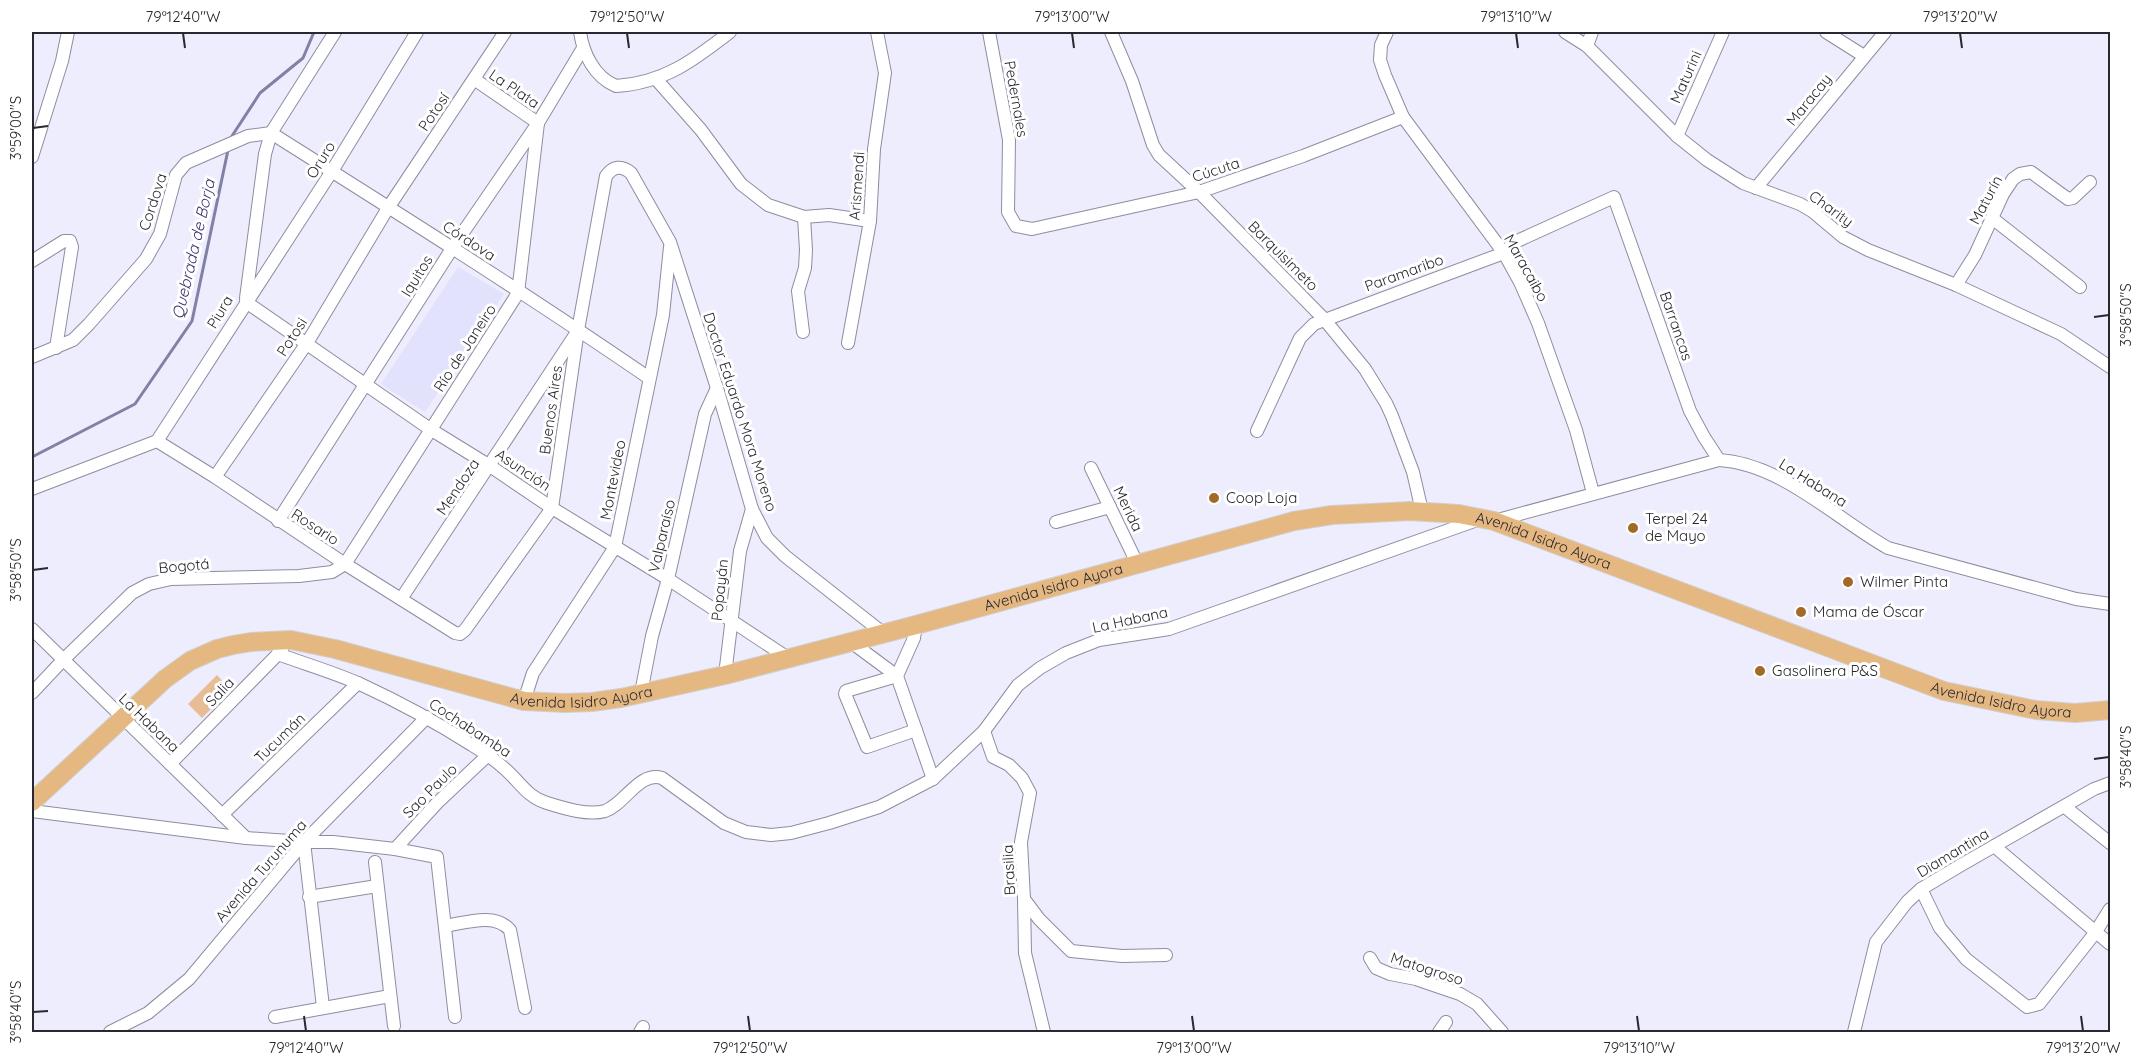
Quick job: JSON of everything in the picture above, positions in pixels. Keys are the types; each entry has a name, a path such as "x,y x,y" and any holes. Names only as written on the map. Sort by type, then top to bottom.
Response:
{"main road":[{"name":"Avenida Isidro Ayora","path":"32,801 165,679 189,661 233,645 291,640 524,701 592,702 725,675 1294,521 1375,511 1422,511 1459,514 1488,520 1944,691 2036,710 2075,712 2110,710"}],"street":[{"path":"32,157 62,61 68,32"},
{"name":"Piura","path":"157,441 246,302 265,154 271,133 335,32"},
{"name":"Oruro","path":"246,302 332,171 417,32"},
{"name":"Potosí","path":"388,208 506,32"},
{"path":"580,32 583,48 595,69 610,84 616,86 656,79 688,64 730,32"},
{"name":"Arismendi","path":"848,343 870,221 874,149 885,73 877,32"},
{"name":"Pedernales","path":"988,32 1009,140 1008,212 1016,226 1032,229"},
{"name":"Barquisimeto","path":"1111,32 1132,81 1153,145 1159,155 1199,192 1324,319 1365,369 1386,403 1413,472 1422,511"},
{"name":"Maracaibo","path":"1387,32 1381,45 1380,60 1403,117 1504,253 1520,282 1538,323 1576,430 1593,493"},
{"name":"Charity","path":"1565,32 1587,46 1677,136 1707,160 1743,183 1800,204 1843,237 1868,250 1956,285 2061,334 2110,367"},
{"path":"1587,46 1592,32"},
{"name":"Maturini","path":"1677,136 1724,32"},
{"path":"1826,32 1864,56"},
{"name":"Maracay","path":"1756,188 1885,32"},
{"name":"Iquitos","path":"278,521 453,247 538,123 583,48"},
{"path":"656,79 701,130 741,184 768,206 804,217 829,215 870,221"},
{"name":"La Plata","path":"474,80 538,123"},
{"name":"Cúcuta","path":"1032,229 1199,192 1303,156 1403,117"},
{"name":"Río de Janeiro","path":"345,564 518,293 538,123"},
{"name":"Córdova","path":"271,133 453,247 518,293 649,378"},
{"name":"Cordova","path":"32,357 73,340 146,259 160,234 176,175 186,163 248,136 271,133"},
{"name":"Doctor Eduardo Mora Moreno","path":"617,167 626,168 631,173 670,242 717,388 752,509 767,538 784,556 883,633"},
{"name":"Buenos Aires","path":"460,634 552,508 578,330 606,176 610,170 617,167"},
{"name":"Maturín","path":"1956,285 1975,255 2003,194 2013,179 2020,174 2031,172 2068,199 2073,198 2090,182"},
{"name":"Paramaribo","path":"1257,431 1300,338 1314,324 1504,253 1515,242 1614,197"},
{"name":"Barrancas","path":"1614,197 1690,411 1719,460"},
{"name":"Potosi","path":"215,477 307,343 388,208"},
{"path":"803,332 798,291 805,268 804,217"},
{"path":"1992,218 2080,287"},
{"path":"32,261 64,241 70,241 72,247 56,348"},
{"name":"Montevideo","path":"524,701 533,673 615,547 663,315 670,242"},
{"name":"Asunción","path":"246,302 430,429 668,579 788,658"},
{"name":"Mendoza","path":"401,599 578,330"},
{"name":"Valparaíso","path":"642,693 652,636 668,579 705,414 717,388"},
{"path":"32,489 157,441"},
{"name":"Rosario","path":"157,441 345,564 460,634"},
{"name":"La Habana","path":"829,823 879,807 933,779 984,731 1018,685 1065,653 1099,640 1169,629 1488,520 1719,460 1736,461 1763,469 1814,499 1863,534 1888,548 2076,599 2110,604"},
{"name":"Merida","path":"1091,468 1137,563"},
{"path":"1056,522 1110,507"},
{"name":"Popayán","path":"725,675 740,550 752,509"},
{"name":"Bogotá","path":"32,693 132,593 149,584 171,579 299,576 332,572 345,564"},
{"path":"916,625 914,638 897,676 846,691 845,694 867,747 916,730"},
{"name":"La Habana","path":"32,629 246,838"},
{"name":"Salia","path":"170,764 291,640"},
{"path":"851,642 897,676 933,779"},
{"name":"Cochabamba","path":"278,654 358,683 427,717 488,755 536,799 583,811 604,811 614,806 646,780 657,776 724,823 746,832 781,834 829,823"},
{"name":"Tucumán","path":"222,815 358,683"},
{"name":"Avenida Turunuma","path":"110,1032 148,1014 189,979 304,842 427,717"},
{"name":"Brasilia","path":"984,731 993,757 1009,765 1022,778 1030,793 1021,842 1024,898 1039,919 1071,951 1122,956 1166,955"},
{"name":"Sao Paulo","path":"395,849 437,803 488,755"},
{"name":"Diamantina","path":"1854,1032 1876,942 1907,902 1922,889 1994,846 2094,789 2110,783"},
{"path":"2065,807 2110,843"},
{"path":"32,811 246,838 304,842 326,841 395,849 437,857 454,1017"},
{"path":"304,842 323,1007"},
{"path":"1994,846 2110,944"},
{"path":"375,862 394,1026"},
{"path":"309,897 378,886"},
{"path":"1922,889 1940,928 1965,959 2027,1007 2039,1004 2095,933 2110,909"},
{"path":"1024,898 1025,953 1044,1032"},
{"path":"445,926 492,920 504,923 510,930 525,1008"},
{"name":"Matogroso","path":"1370,958 1376,968 1390,974 1436,985 1460,994 1477,1004 1502,1032"},
{"path":"275,1017 390,996"}],"shaded area":[{"path":"458,267 504,294 425,412 381,384"},
{"path":"217,675 230,690 202,718 188,704"}],"waterway":[{"name":"Quebrada de Borja","path":"230,139 260,93 303,58 314,32"},
{"name":"Quebrada de Borja","path":"32,457 135,404 192,321 228,150"}],"place":[{"name":"Coop Loja","path":"1214,498"},
{"name":"Terpel 24 de Mayo","path":"1633,528"},
{"name":"Wilmer Pinta","path":"1848,582"},
{"name":"Mama de Óscar","path":"1801,612"},
{"name":"Gasolinera P&S","path":"1760,671"}]}
